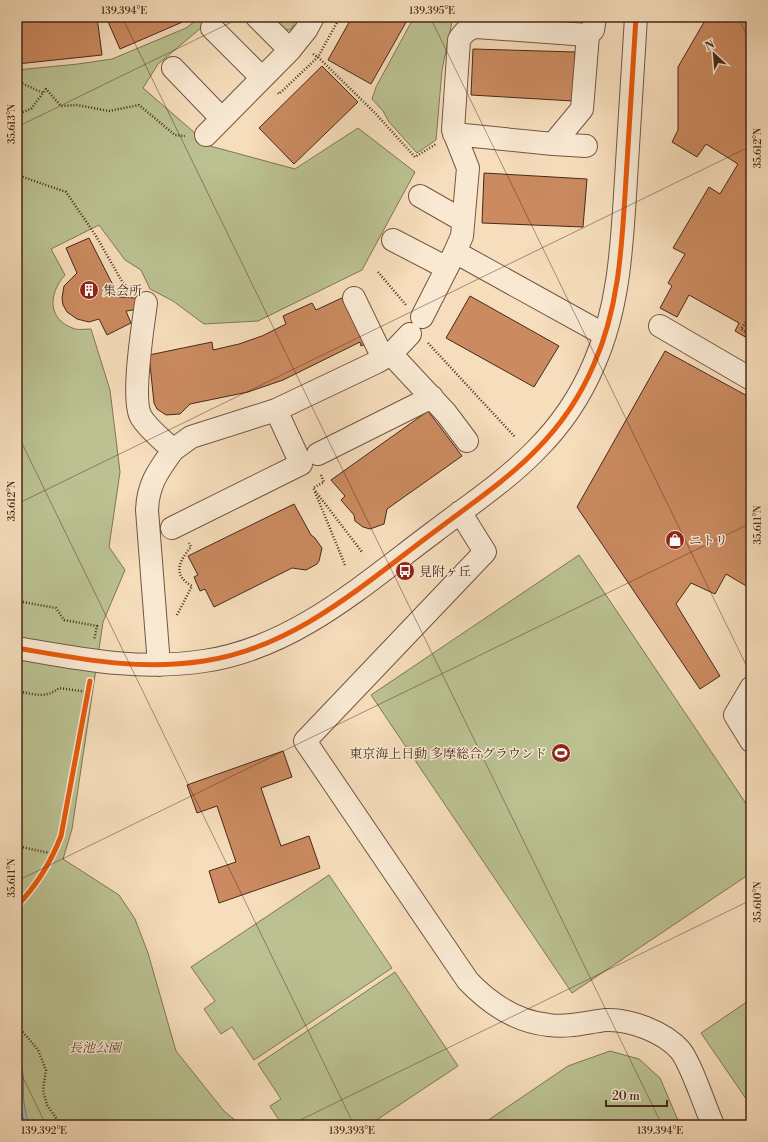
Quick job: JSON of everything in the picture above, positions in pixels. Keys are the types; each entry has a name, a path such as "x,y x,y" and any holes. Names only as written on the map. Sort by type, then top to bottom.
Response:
{"street":[{"path":"257,17 290,50"},
{"path":"206,135 290,50 306,30 313,17"},
{"path":"17,648 101,663 159,665 204,661 245,652 288,635 336,604 504,479 536,450 566,415 594,364 605,335 615,299 622,237 636,17"},
{"path":"159,665 147,510 148,494 153,480 173,450 191,437 276,410 387,356 416,325 451,260 462,236 462,220 468,168 454,134 452,123 459,40 471,22 592,26 582,109 553,144"},
{"path":"212,28 262,78"},
{"path":"173,68 222,119"},
{"path":"454,134 586,146"},
{"path":"420,196 462,220"},
{"path":"393,240 451,260 605,335"},
{"path":"354,298 387,356 432,397 467,441"},
{"path":"146,303 137,386 140,416 148,426 173,450"},
{"path":"660,326 751,379"},
{"path":"318,461 432,397"},
{"path":"172,528 301,464 276,410"},
{"path":"460,512 485,552 305,741 468,981 483,997 503,1010 517,1016 549,1025 578,1025 607,1020 632,1022 657,1032 680,1050 713,1125"},
{"path":"751,688 735,715 751,741"}],"path":[{"path":"340,17 318,57 376,114 415,157"},
{"path":"17,81 43,93"},
{"path":"17,114 31,109 46,89 61,106 77,105 109,111 139,105 175,135 206,135"},
{"path":"17,175 66,192 96,236 123,283 146,303"},
{"path":"378,272 416,325 514,437"},
{"path":"751,315 741,329 751,335"},
{"path":"17,454 17,464"},
{"path":"313,488 324,482 318,461"},
{"path":"313,488 362,552"},
{"path":"313,488 344,565"},
{"path":"176,616 192,586 183,580 180,572 183,556 191,547"},
{"path":"17,601 56,608 64,620 97,626 94,641"},
{"path":"17,906 35,884 54,854 61,836 90,681"},
{"path":"17,691 44,696 52,694 59,688 88,692"},
{"path":"17,846 54,854"},
{"path":"17,939 19,942 17,959"},
{"path":"17,1025 38,1050 46,1070 43,1090 47,1105 61,1125"}],"green space":[{"name":"長池公園","path":"214,17 158,64 143,88 210,146 295,169 358,128 415,172 362,270 258,321 204,324 173,301 150,289 141,270 125,260 99,225 51,249 65,275 55,290 53,306 55,313 66,325 75,329 91,329 110,390 120,472 109,547 125,570 103,622 72,829 63,859 119,895 135,919 148,953 176,1051 224,1111 241,1125 17,1125 17,70 112,59 186,28 199,18"},
{"path":"269,17 298,17 291,30 281,29"},
{"path":"414,17 453,17 442,70 436,140 417,153 389,122 383,111 372,99 376,87"},
{"name":"東京海上日動 多摩総合グラウンド","path":"579,555 751,811 751,873 572,993 371,695"},
{"path":"329,875 392,968 254,1060 232,1027 221,1034 204,1009 215,1001 191,967"},
{"path":"395,972 458,1066 369,1125 282,1125 270,1106 281,1099 258,1064"},
{"path":"751,999 751,1106 701,1033"},
{"path":"610,1051 639,1059 660,1078 680,1125 481,1125 568,1066"}],"water":[{"path":"17,1059 22,1069 24,1103 29,1125 17,1125"}],"building":[{"path":"17,17 97,17 102,55 17,64"},
{"path":"106,17 194,17 120,49"},
{"path":"352,17 409,17 371,84 328,60"},
{"path":"707,17 751,17 751,335 749,339 735,331 739,323 689,295 677,317 660,308 672,286 668,283 685,254 673,248 709,187 720,194 738,164 706,144 697,157 672,142 678,130 678,67"},
{"path":"473,49 575,52 573,101 471,95"},
{"path":"322,66 358,102 294,164 259,128"},
{"path":"484,173 587,179 583,227 482,223"},
{"name":"集会所","path":"89,238 119,297 137,298 140,309 126,311 131,323 107,335 99,319 89,322 77,319 67,312 63,305 62,298 64,286 77,273 66,248"},
{"path":"470,296 559,346 534,387 446,338"},
{"path":"344,297 366,344 361,346 360,342 283,380 248,392 190,404 180,414 166,415 157,409 154,403 149,355 212,342 213,350 239,344 262,336 286,324 283,316 312,303 316,310"},
{"name":"ニトリ","path":"665,351 751,398 751,583 748,587 726,574 715,594 691,583 676,604 720,676 700,689 577,507"},
{"path":"428,411 462,456 387,509 384,524 370,529 363,527 355,521 354,515 341,500 345,496 331,480"},
{"path":"294,504 311,535 322,548 317,564 306,570 292,568 214,607 205,589 200,591 194,577 198,575 188,556"},
{"path":"283,751 292,777 261,788 281,846 309,836 320,868 219,903 209,871 236,862 217,806 197,813 187,785"}],"cycle path":[{"path":"17,648 87,660 156,665 204,661 237,654 268,643 298,628 354,592 500,483 545,441 569,410 589,376 603,342 614,296 621,250 625,203 636,17"},
{"path":"17,906 42,873 53,855 61,836 90,681"}],"place":[{"name":"集会所","path":"89,290"},
{"name":"ニトリ","path":"675,540"},
{"name":"見附ヶ丘","path":"405,571"},
{"name":"東京海上日動 多摩総合グラウンド","path":"561,753"}]}
